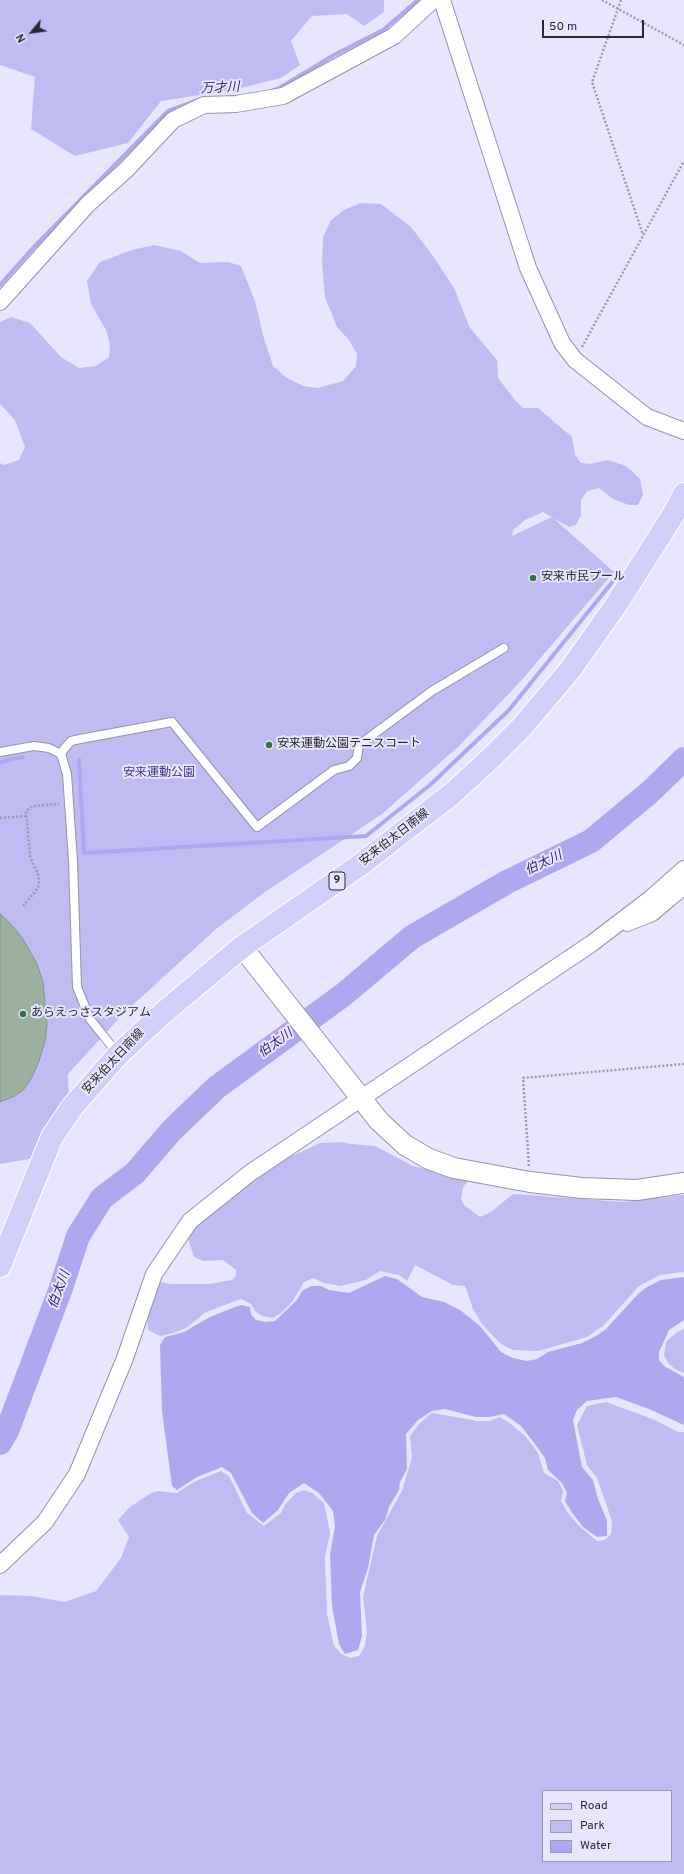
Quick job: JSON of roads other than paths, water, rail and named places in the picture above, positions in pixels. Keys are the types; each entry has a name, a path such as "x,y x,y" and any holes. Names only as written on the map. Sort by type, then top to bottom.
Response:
{"main road":[{"name":"安来伯太日南線","path":"0,1266 52,1137 74,1106 118,1054 163,1013 242,946 360,864 452,793 493,756 521,728 570,670 678,518 684,494"}],"street":[{"path":"0,302 88,204 126,170 174,120 204,106 236,104 283,96 394,36 433,0"},
{"path":"442,0 528,268 562,342 575,360 647,417 684,431"},
{"path":"0,1566 45,1522 77,1474 125,1358 154,1274 190,1221 250,1173 342,1113 357,1095 591,944 650,899 684,869"},
{"path":"607,931 652,913 684,886"},
{"path":"242,946 357,1095 379,1121 405,1145 429,1159 454,1168 530,1182 582,1188 637,1190 684,1183"}],"lane":[{"path":"61,754 71,741 172,722 257,827 334,770 349,766 357,758 359,745 432,691 504,648"},
{"path":"0,752 34,746 49,748 61,754 67,774 70,803 77,987 90,1019 118,1054"}],"water":[{"path":"385,1276 397,1279 422,1297 444,1302 460,1310 480,1326 501,1352 513,1358 527,1361 537,1359 548,1352 582,1343 596,1336 606,1329 638,1294 647,1287 661,1280 684,1277 684,1320 669,1330 659,1352 659,1360 664,1366 684,1377 684,1425 649,1409 616,1397 587,1401 577,1410 573,1420 582,1467 593,1480 598,1499 607,1521 607,1536 597,1537 583,1527 573,1514 565,1501 567,1493 562,1483 548,1470 545,1458 535,1444 521,1426 504,1414 490,1417 476,1417 445,1409 432,1411 418,1420 406,1434 407,1469 400,1482 399,1490 389,1507 385,1520 374,1535 368,1568 360,1592 362,1636 358,1650 345,1654 339,1644 332,1606 330,1555 335,1526 333,1511 319,1493 304,1483 289,1493 278,1510 263,1523 252,1513 231,1473 222,1467 197,1477 177,1490 172,1486 162,1411 160,1345 165,1337 184,1332 210,1317 235,1307 242,1305 250,1307 251,1314 256,1320 266,1322 275,1321 297,1300 302,1291 311,1286 321,1286 329,1290 349,1293"}],"waterway":[{"name":"万才川","path":"271,91 281,87 334,55 383,30 418,0"},
{"name":"万才川","path":"0,285 33,248 168,111 201,99"},
{"path":"79,759 84,853 366,836 430,785 509,710 618,575"},
{"path":"0,762 23,757"},
{"name":"伯太川","path":"0,1443 7,1431 61,1288 78,1236 102,1198 135,1173 172,1130 217,1087 343,995 412,937 507,882 591,841 650,792 684,759"}],"place":[{"name":"安来市民プール","path":"533,578"},
{"name":"安来運動公園テニスコート","path":"269,745"},
{"name":"あらえっさスタジアム","path":"23,1014"}],"park label":[{"name":"安来運動公園","path":"159,774"}]}
